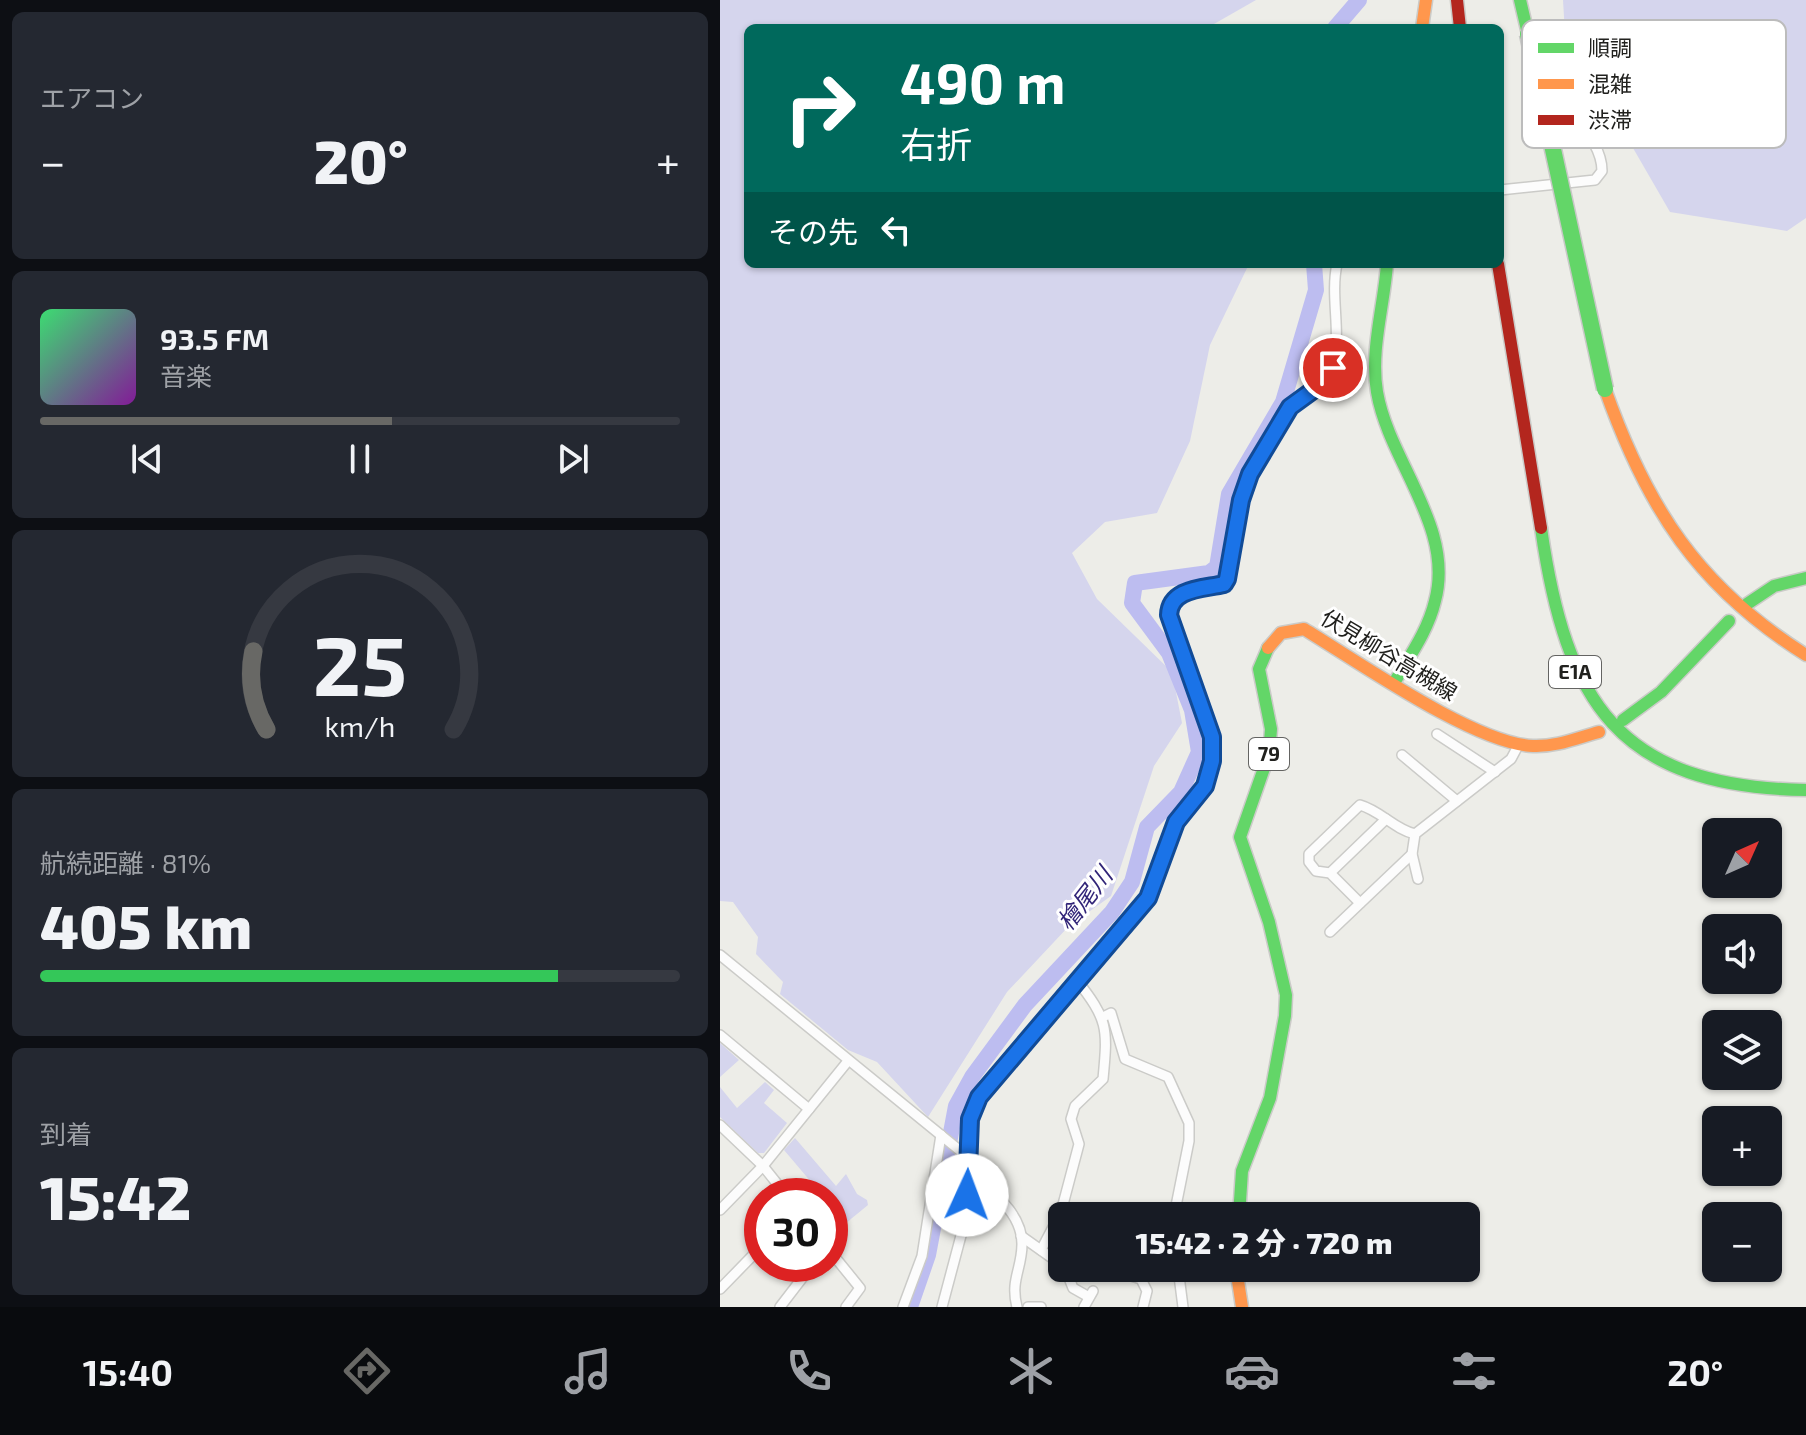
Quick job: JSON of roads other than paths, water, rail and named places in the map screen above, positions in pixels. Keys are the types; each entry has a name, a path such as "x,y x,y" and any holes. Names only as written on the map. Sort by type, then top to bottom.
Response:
{"main road":[{"path":"1423,24 1426,0"},
{"path":"1457,0 1460,24"},
{"path":"1520,0 1524,20"},
{"path":"1552,148 1605,389 1634,469 1673,537 1696,566 1743,612 1806,655"},
{"path":"1387,268 1377,390 1389,435 1425,519 1439,567 1432,609 1394,683"},
{"name":"E1A","path":"1499,268 1557,620 1575,670 1598,708 1644,753 1695,779 1755,791 1806,790"},
{"path":"1747,604 1774,586 1806,578"},
{"path":"1623,720 1661,692 1729,621"},
{"name":"伏見柳谷高槻線","path":"1240,1202 1242,1171 1270,1098 1285,1016 1283,976 1240,837 1269,754 1271,729 1259,669 1263,653 1281,633 1304,629 1474,730 1519,744 1559,744 1599,732"},
{"path":"1238,1282 1242,1307"}],"street":[{"path":"1504,190 1595,180 1602,171 1595,148"},
{"path":"942,1307 967,1213 970,1119 979,1097 1076,979 1148,898 1176,822 1205,786 1212,761 1212,737 1169,615 1169,606 1179,594 1224,584 1250,474 1296,400 1329,377 1338,323 1333,288 1336,268"},
{"path":"1437,734 1495,772"},
{"path":"1418,879 1412,854 1415,834 1511,759 1519,744"},
{"path":"1402,755 1457,801"},
{"path":"1360,903 1330,873 1316,871 1309,862 1309,854 1360,805 1403,831 1415,834"},
{"path":"1330,873 1386,819"},
{"path":"1330,932 1412,854"},
{"path":"720,955 969,1158"},
{"path":"1041,1250 1061,1212 1079,1144 1072,1132 1075,1106 1103,1079 1103,1017 1076,979"},
{"path":"1103,1017 1111,1013 1125,1059 1168,1077 1189,1123 1189,1141 1177,1202"},
{"path":"720,1035 809,1109"},
{"path":"720,1210 763,1166 848,1061"},
{"path":"722,1129 773,1178"},
{"path":"903,1307 922,1256 941,1135"},
{"path":"968,1178 990,1188 1004,1205 1021,1236 1022,1246 1013,1281 1017,1307"},
{"path":"1021,1236 1048,1255"},
{"path":"720,1289 744,1264"},
{"path":"846,1307 860,1288 848,1273"},
{"path":"780,1307 799,1282"},
{"path":"1070,1282 1073,1288 1089,1299"},
{"path":"1142,1282 1147,1291 1143,1307"},
{"path":"1180,1282 1183,1307"},
{"path":"1028,1307 1041,1307"}],"waterway":[{"name":"檜尾川","path":"1338,24 1359,0"},
{"name":"檜尾川","path":"910,1307 928,1255 956,1106 972,1077 1025,1005 1112,912 1132,882 1147,827 1181,792 1199,752 1192,710 1169,653 1132,603 1135,583 1209,573 1217,567 1229,494 1283,402 1316,290 1314,268"}]}
